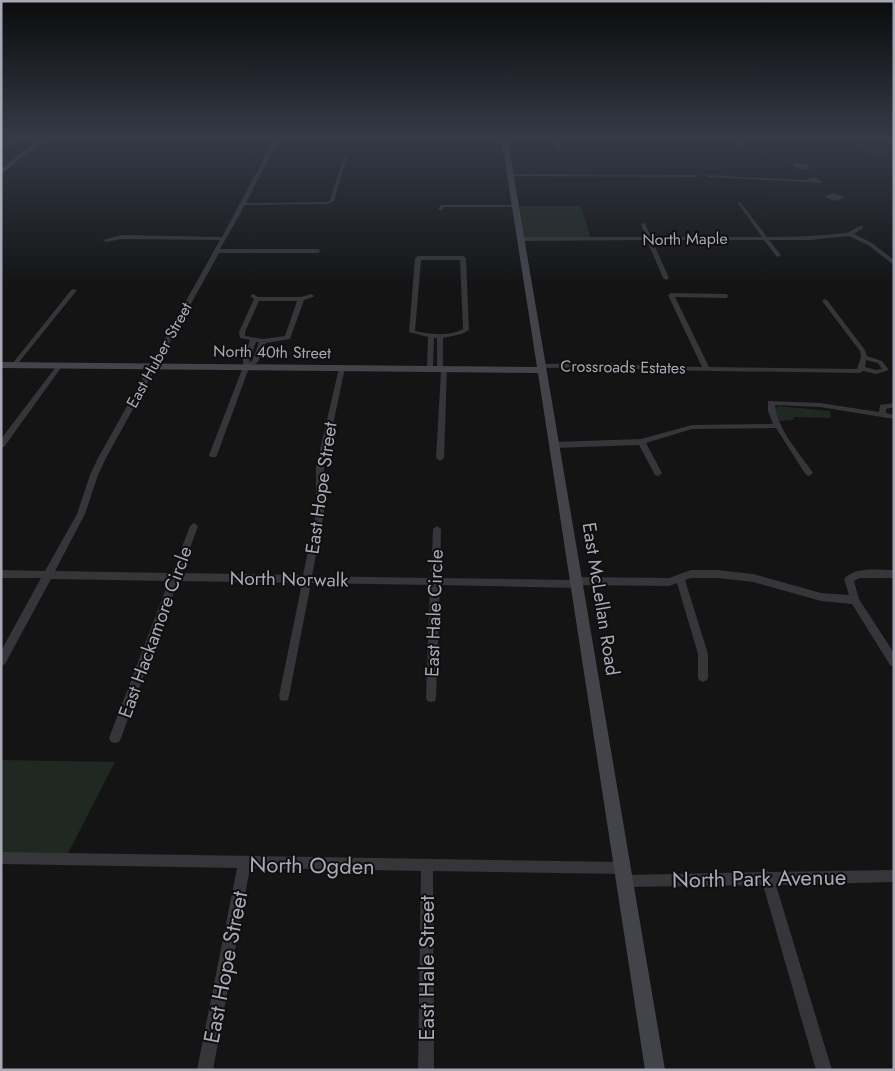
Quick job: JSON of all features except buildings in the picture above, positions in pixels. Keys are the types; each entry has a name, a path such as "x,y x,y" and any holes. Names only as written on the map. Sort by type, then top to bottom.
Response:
{"street":[{"name":"East Huber Street","path":"1,661 46,576 82,514 94,475 252,186"},
{"path":"243,204 328,203 332,201 337,186"},
{"name":"East McLellan Road","path":"512,186 624,874 654,1070"},
{"path":"820,186 829,194"},
{"path":"740,203 778,255"},
{"path":"440,209 443,206 515,206"},
{"path":"643,224 666,278"},
{"path":"850,234 861,228"},
{"path":"850,234 870,244 894,263"},
{"name":"North Maple","path":"520,240 809,238 850,234"},
{"path":"106,240 121,237 224,239"},
{"path":"217,251 318,251"},
{"path":"418,258 463,258 466,330 460,334 431,335 412,332 418,258"},
{"path":"14,365 74,290"},
{"name":"Crossroads Estates","path":"706,368 671,295 726,296"},
{"path":"301,299 290,336 284,340 253,340 242,337 242,332 255,297 301,299 311,296"},
{"path":"825,301 863,351 864,357 861,368"},
{"path":"430,369 431,335"},
{"path":"440,336 442,369 440,458"},
{"path":"213,455 246,368 253,340"},
{"path":"246,368 255,362 263,340"},
{"path":"250,349 260,349"},
{"name":"Crossroads Estates","path":"541,368 616,365 649,368 860,371 861,368 876,372 886,370 880,362 864,357"},
{"name":"North 40th Street","path":"1,365 246,368 541,368"},
{"path":"1,444 60,365"},
{"name":"East Hope Street","path":"284,696 320,513 320,467 342,368"},
{"path":"809,474 778,426 770,409 771,403 820,405 894,417"},
{"path":"882,414 883,407 894,405"},
{"path":"554,444 640,442 692,427 778,426"},
{"path":"640,442 658,473"},
{"name":"East Hackamore Circle","path":"116,738 194,526"},
{"name":"East Hale Circle","path":"432,697 437,529"},
{"name":"North Norwalk","path":"1,574 176,578 576,582 669,582 691,574 753,578 820,597 854,600"},
{"path":"894,574 859,574 849,579 854,600 894,662"},
{"path":"680,579 703,654 704,677"},
{"name":"North Ogden","path":"1,858 427,866 624,874"},
{"name":"East Hope Street","path":"206,1070 244,864"},
{"name":"East Hale Street","path":"426,1070 427,866"},
{"name":"North Park Avenue","path":"624,874 767,878 894,876"},
{"path":"767,878 824,1070"}],"shaded area":[{"path":"515,206 581,206 591,239 520,239"},
{"path":"778,406 830,411 831,418 794,417 793,420 779,421 775,409"},
{"path":"1,760 115,762 64,861 1,860"}]}
